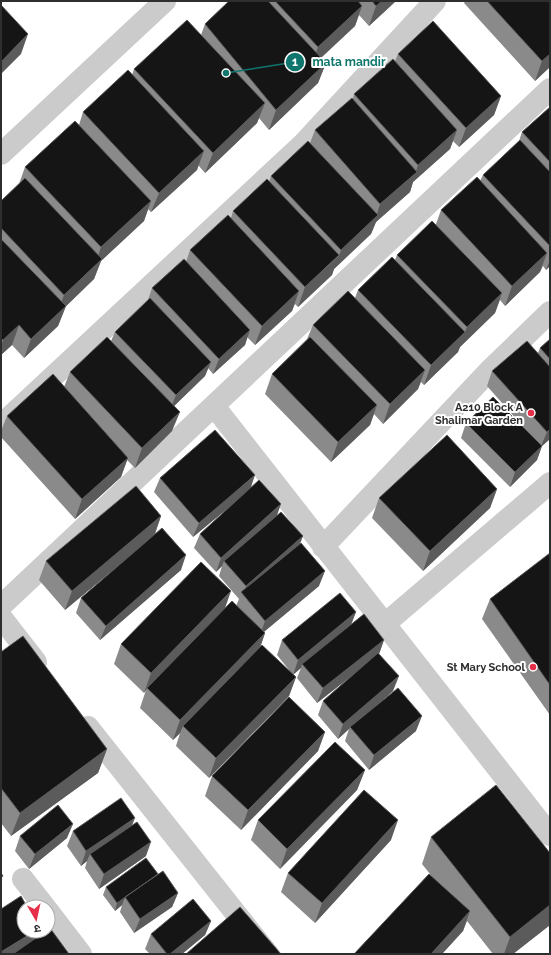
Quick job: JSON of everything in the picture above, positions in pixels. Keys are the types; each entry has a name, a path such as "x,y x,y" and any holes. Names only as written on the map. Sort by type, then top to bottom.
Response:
{"street":[{"path":"1,154 165,1"},
{"path":"1,425 304,143 435,1"},
{"path":"1,606 550,89"},
{"path":"323,547 489,371 550,312"},
{"path":"214,406 323,547 386,623 550,835"},
{"path":"386,623 550,483"},
{"path":"1,618 51,680"},
{"path":"75,711 268,954"},
{"path":"23,878 39,899"},
{"path":"56,921 81,954"}],"building":[{"path":"229,1 268,1 326,63 276,110 205,24"},
{"path":"275,1 358,1 362,6 318,47"},
{"path":"372,1 382,1 376,6"},
{"path":"487,1 550,1 550,54 542,61"},
{"path":"1,5 28,34 1,62"},
{"path":"187,20 265,103 213,153 134,69"},
{"path":"433,21 501,96 466,128 398,54"},
{"path":"393,59 457,130 418,165 354,94"},
{"path":"128,70 204,151 159,193 83,112"},
{"path":"352,98 417,172 380,204 315,130"},
{"path":"550,107 550,162 522,132"},
{"path":"75,121 151,201 101,247 25,167"},
{"path":"520,140 550,172 550,246 483,175"},
{"path":"308,141 378,215 341,250 271,176"},
{"path":"477,177 547,253 512,286 441,210"},
{"path":"25,178 102,259 64,295 1,228 1,201"},
{"path":"267,179 339,255 305,287 233,211"},
{"path":"228,215 299,291 262,326 190,250"},
{"path":"432,221 502,293 467,327 397,255"},
{"path":"1,239 66,306 31,339 19,325 3,340 1,338"},
{"path":"392,257 465,332 431,365 358,290"},
{"path":"184,259 250,330 219,359 152,288"},
{"path":"348,291 425,370 390,404 313,325"},
{"path":"150,298 211,362 176,395 115,332"},
{"path":"107,337 180,412 142,448 70,372"},
{"path":"310,337 377,405 338,442 272,374"},
{"path":"550,339 550,359 540,348"},
{"name":"A210 Block A Shalimar Garden","path":"527,341 550,367 550,429 547,432 492,371"},
{"path":"53,374 128,458 82,499 7,416"},
{"path":"493,397 542,446 515,472 466,423"},
{"path":"215,430 255,475 199,523 160,478"},
{"path":"447,435 497,489 430,551 379,498"},
{"path":"259,480 281,504 221,558 200,534"},
{"path":"136,486 161,516 72,591 46,561"},
{"path":"281,512 303,536 246,586 224,561"},
{"path":"162,528 186,555 106,626 81,598"},
{"path":"301,543 325,571 265,621 241,592"},
{"name":"St Mary School","path":"550,553 550,685 490,599"},
{"path":"201,562 231,591 151,673 121,644"},
{"path":"340,593 356,612 298,660 282,640"},
{"path":"232,601 265,633 180,720 147,688"},
{"path":"364,614 384,640 323,688 302,664"},
{"path":"23,636 107,749 20,813 1,788 1,652"},
{"path":"262,645 296,677 216,758 183,726"},
{"path":"378,653 399,676 343,724 323,701"},
{"path":"398,688 422,716 374,755 350,727"},
{"path":"289,697 325,732 248,810 212,776"},
{"path":"335,742 365,770 287,849 258,820"},
{"path":"496,785 550,853 550,905 510,937 431,837"},
{"path":"364,790 398,820 322,903 288,873"},
{"path":"121,798 135,818 86,851 73,831"},
{"path":"58,805 73,824 35,854 20,836"},
{"path":"137,822 151,842 104,874 90,854"},
{"path":"146,858 158,874 117,903 106,887"},
{"path":"163,871 178,893 140,919 125,897"},
{"path":"429,874 470,911 431,954 354,954"},
{"path":"16,899 16,939 22,939 1,952 1,909"},
{"path":"193,899 211,921 170,954 167,954 151,934"},
{"path":"240,907 281,954 186,954"},
{"path":"56,936 69,954 13,954 35,939 56,939"}],"place":[{"name":"mata mandir","path":"226,73"},
{"name":"A210 Block A Shalimar Garden","path":"531,413"},
{"name":"St Mary School","path":"533,667"}]}
